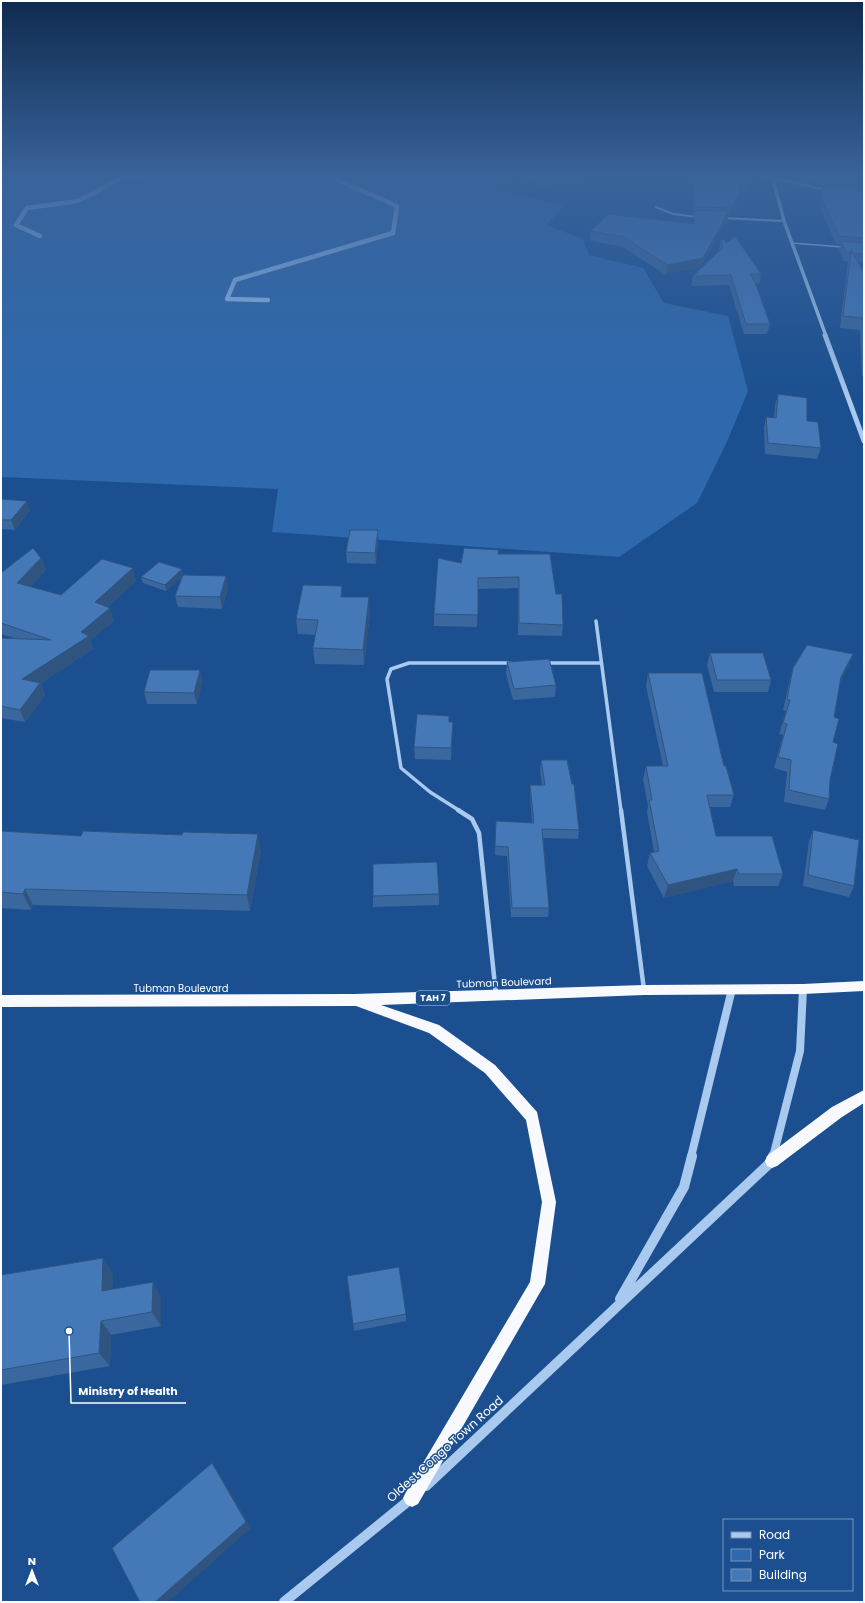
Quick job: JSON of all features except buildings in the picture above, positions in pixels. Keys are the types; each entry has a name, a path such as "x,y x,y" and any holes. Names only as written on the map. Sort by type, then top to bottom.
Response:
{"highway":[{"path":"850,987 864,979"},
{"name":"Tubman Boulevard","path":"1,1001 354,1000 644,990 803,989 864,986"},
{"path":"354,1000 434,1029 490,1069 532,1117 549,1202 536,1284 412,1498"},
{"path":"772,1161 837,1112 864,1096"}],"street":[{"path":"794,250 864,441"},
{"path":"596,621 644,990"},
{"path":"496,996 479,833 472,820 430,792 401,768 387,679 391,669 409,663 517,663"},
{"path":"540,663 601,663"},
{"path":"616,1306 684,1187 732,989"},
{"path":"772,1161 800,1051 803,989"},
{"name":"Oldest Congo Town Road","path":"284,1602 412,1498 772,1161"}],"green space":[{"path":"1,250 587,250 589,255 643,268 664,303 728,316 748,391 726,444 697,503 619,557 272,532 278,489 1,477"}],"waterway":[{"path":"268,300 227,299 235,280 337,250"}],"place":[{"name":"Ministry of Health","path":"69,1331"}]}
